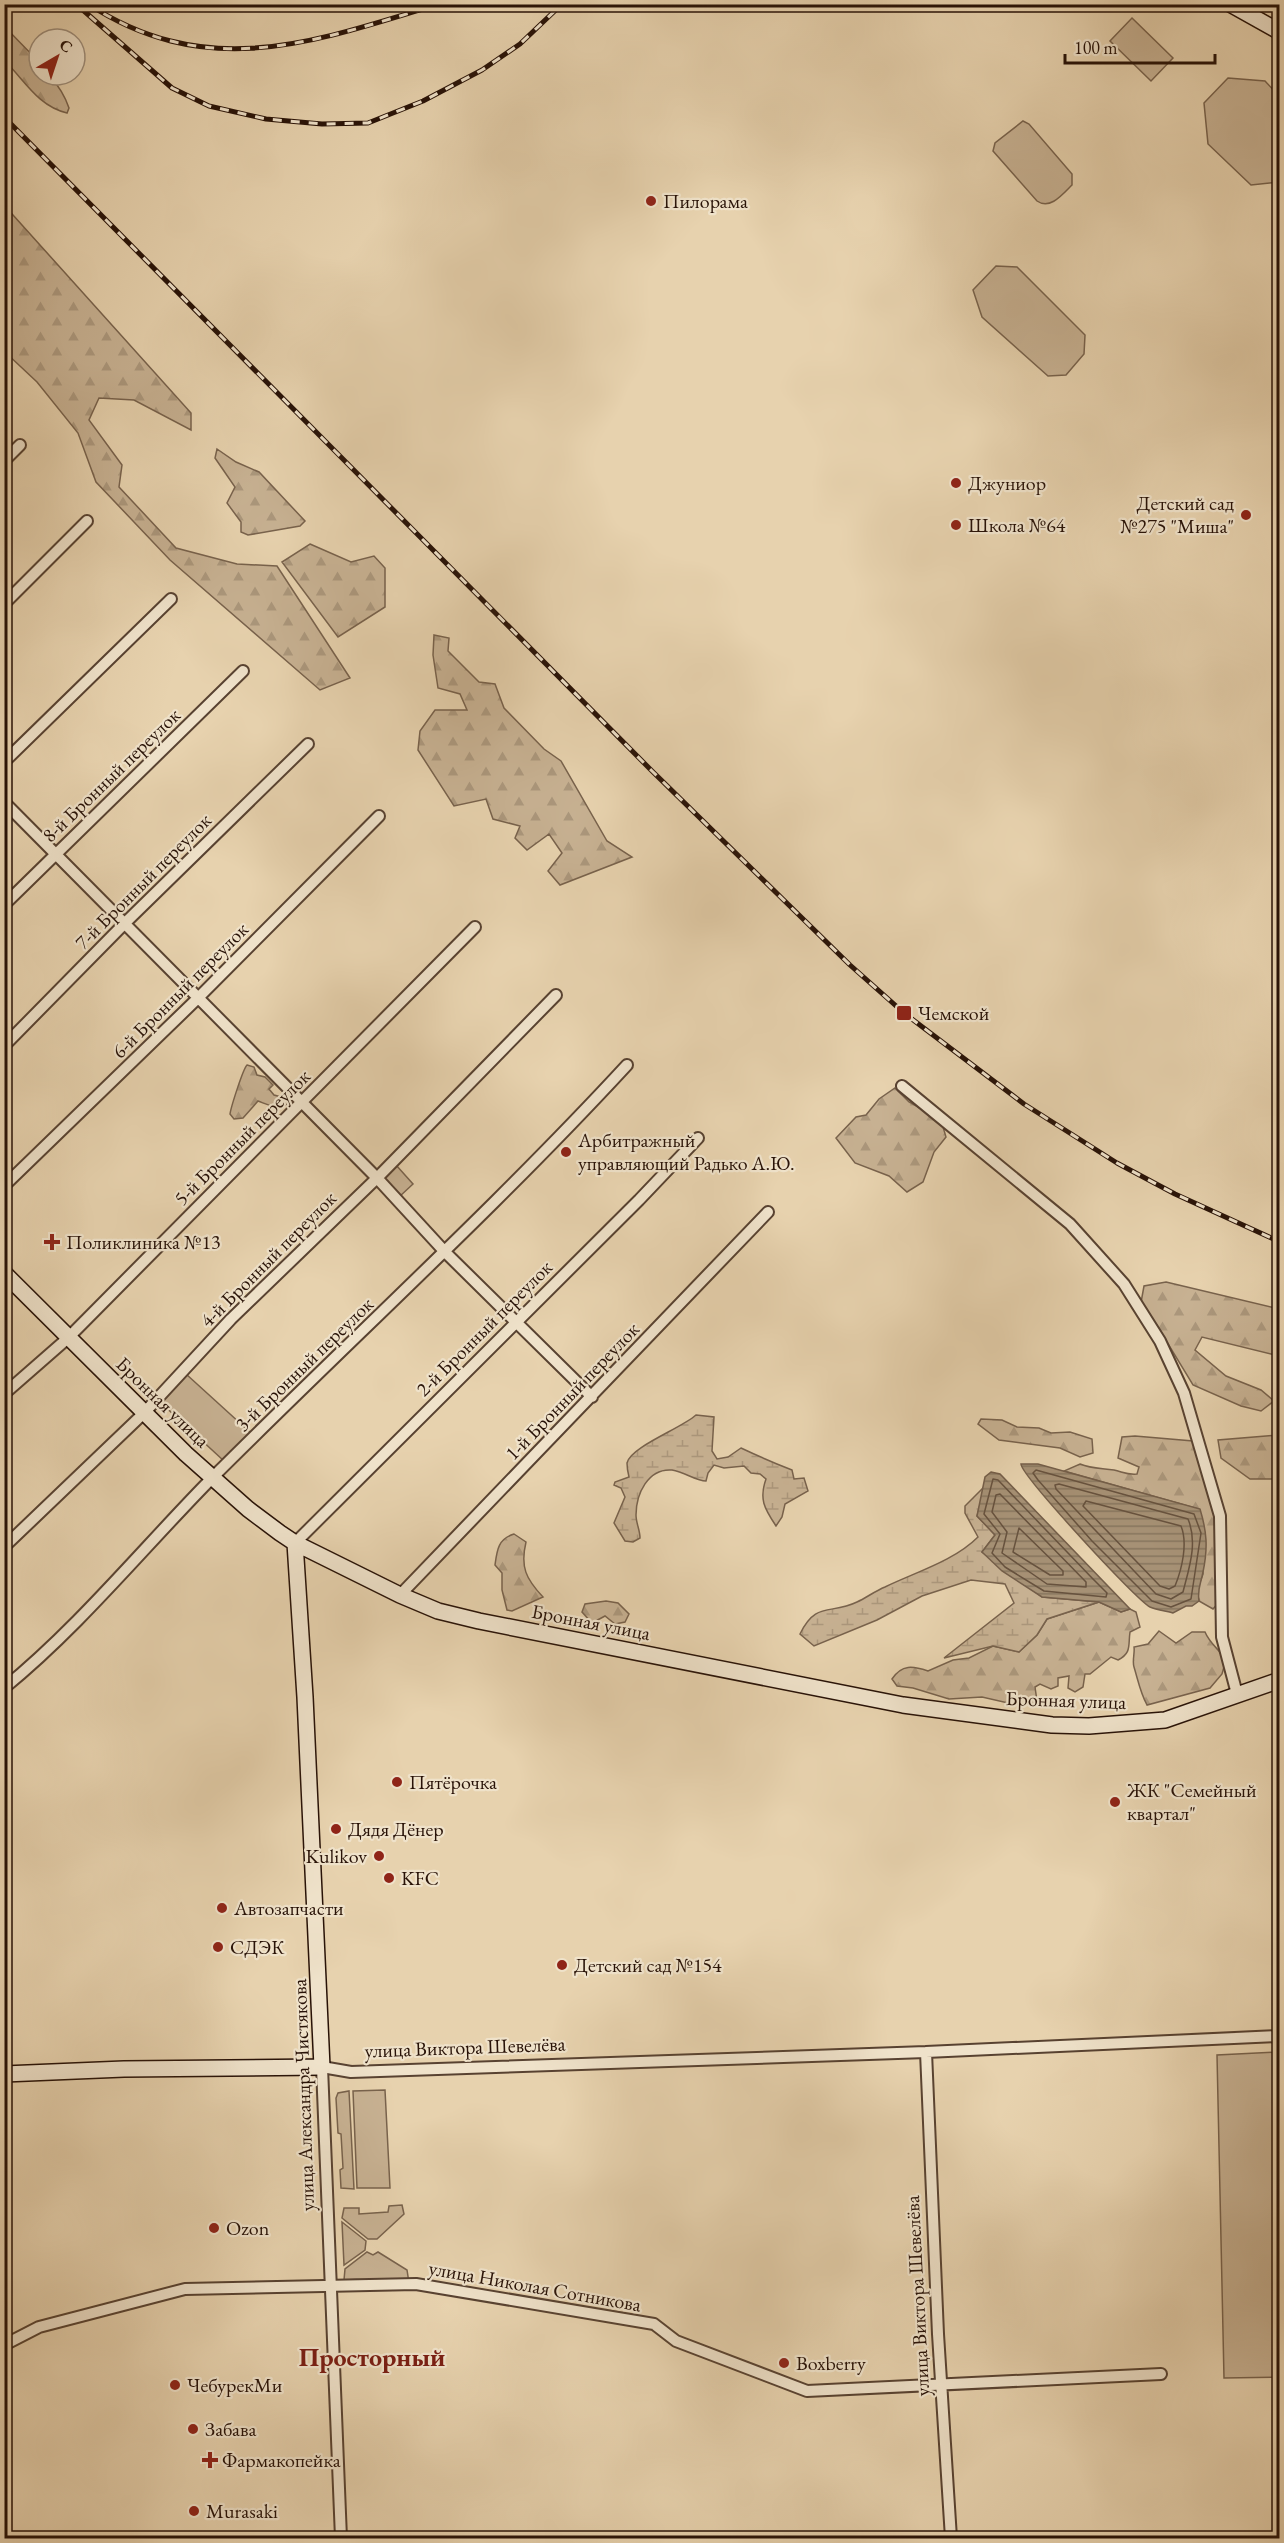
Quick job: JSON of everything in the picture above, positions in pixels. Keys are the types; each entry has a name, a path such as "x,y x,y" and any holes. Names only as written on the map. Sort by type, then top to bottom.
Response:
{"street":[{"path":"1230,4 1280,32"},
{"path":"4,461 20,446"},
{"path":"4,604 87,521"},
{"path":"4,762 171,599"},
{"name":"8-й Бронный переулок","path":"4,905 243,671"},
{"name":"7-й Бронный переулок","path":"4,1046 126,922 308,744"},
{"path":"4,802 57,852 377,1178 445,1252 592,1397"},
{"name":"6-й Бронный переулок","path":"4,1186 198,998 379,816"},
{"name":"5-й Бронный переулок","path":"4,1394 68,1338 475,927"},
{"name":"4-й Бронный переулок","path":"4,1547 144,1413 231,1319 377,1178 556,995"},
{"name":"3-й Бронный переулок","path":"4,1688 38,1661 213,1478 445,1252 568,1129 627,1065"},
{"path":"902,1086 1070,1224 1124,1284 1160,1341 1184,1393 1220,1516 1222,1637 1238,1694"},
{"name":"2-й Бронный переулок","path":"295,1543 698,1137"},
{"name":"1-й Бронный переулок","path":"400,1594 768,1212"},
{"name":"Бронная улица","path":"4,1273 144,1413 248,1509 295,1543 438,1611 903,1705 1002,1720 1089,1726 1165,1720 1280,1680"},
{"name":"улица Александра Чистякова","path":"295,1543 305,1697 341,2538"},
{"name":"улица Виктора Шевелёва","path":"4,2074 124,2069 322,2067 351,2072 926,2052 1280,2036"},
{"name":"улица Виктора Шевелёва","path":"926,2052 938,2334 951,2538"},
{"name":"улица Николая Сотникова","path":"4,2345 39,2327 185,2289 416,2284 654,2324 676,2341 807,2391 1161,2374"}],"green space":[{"path":"1132,18 1173,58 1151,81 1110,41"},
{"path":"4,26 27,50 27,85 5,61"},
{"path":"1228,78 1265,81 1279,96 1279,182 1251,185 1208,144 1204,103"},
{"path":"28,87 58,87 69,108 67,113 48,105"},
{"path":"1023,121 1029,124 1072,174 1072,185 1051,203 1037,201 993,151 995,143"},
{"path":"4,205 191,413 191,430 134,400 99,398 89,420 122,465 119,487 176,548 237,564 277,566 350,678 320,690 170,560 96,482 78,433 37,382 5,352"},
{"path":"996,266 1017,267 1085,335 1084,354 1066,375 1048,376 982,317 973,290"},
{"path":"217,449 236,462 259,472 305,521 300,526 248,535 241,532 241,522 227,503 235,487 215,458"},
{"path":"310,544 351,562 374,556 385,568 385,607 338,637 282,562"},
{"path":"434,635 449,638 448,651 479,682 495,684 504,708 544,749 561,761 607,841 632,857 560,885 548,871 562,853 549,834 527,850 515,838 520,826 493,819 486,799 454,806 418,750 420,731 435,710 467,710 460,694 438,688 433,655"},
{"path":"247,1065 254,1067 257,1075 265,1077 273,1085 269,1089 274,1095 285,1098 289,1103 278,1107 258,1101 243,1118 234,1119 230,1114"},
{"path":"895,1088 909,1102 941,1120 946,1137 934,1152 923,1182 907,1192 889,1176 855,1163 836,1138 856,1117 866,1115 879,1099"},
{"path":"396,1165 413,1184 399,1197 382,1179"},
{"path":"1166,1282 1279,1309 1279,1356 1202,1337 1195,1350 1226,1376 1261,1390 1274,1401 1261,1411 1241,1406 1193,1385 1156,1324 1140,1308 1144,1286"},
{"path":"186,1374 252,1434 224,1461 160,1402"},
{"path":"696,1415 714,1417 712,1451 717,1459 728,1457 741,1448 792,1470 794,1479 804,1478 808,1491 785,1504 782,1517 776,1526 764,1503 763,1492 766,1479 760,1474 751,1473 744,1466 724,1468 714,1465 706,1481 677,1471 664,1470 650,1478 638,1499 636,1515 640,1538 633,1542 625,1541 614,1523 625,1497 621,1488 614,1485 615,1482 629,1477 627,1463 637,1451"},
{"path":"981,1419 1002,1420 1017,1427 1039,1428 1051,1433 1070,1432 1092,1439 1093,1453 1080,1457 1060,1448 999,1440 978,1424"},
{"path":"1279,1435 1279,1479 1250,1479 1221,1458 1218,1440"},
{"path":"1122,1437 1193,1441 1218,1527 1220,1601 1213,1609 1199,1601 1197,1591 1203,1574 1199,1509 1064,1471 1080,1464 1137,1474 1139,1467 1118,1458"},
{"path":"985,1486 977,1516 995,1535 982,1552 1042,1597 1099,1602 1047,1619 1037,1635 1019,1652 993,1646 944,1658 1014,1603 1005,1584 971,1580 922,1596 877,1620 814,1646 800,1634 812,1617 818,1613 857,1602 958,1553 978,1537 965,1513 965,1506"},
{"path":"514,1534 526,1542 524,1566 532,1584 543,1597 512,1611 507,1610 502,1590 502,1573 495,1565 501,1542"},
{"path":"606,1601 618,1603 629,1614 625,1622 615,1624 605,1616 592,1623 582,1612 585,1604"},
{"path":"1099,1602 1121,1612 1130,1609 1136,1612 1140,1627 1130,1632 1126,1654 1118,1660 1111,1657 1090,1674 1085,1674 1083,1687 1075,1692 1068,1688 1069,1676 1058,1678 1058,1686 1051,1689 1040,1684 1035,1687 1037,1701 1030,1705 1019,1696 1008,1703 982,1697 949,1699 913,1688 897,1686 892,1679 908,1667 928,1671 953,1660 969,1658 993,1646 1019,1652 1037,1635 1047,1619"},
{"path":"1159,1631 1176,1643 1192,1632 1205,1632 1226,1660 1222,1674 1210,1688 1147,1705 1133,1665 1134,1647 1148,1644"},
{"path":"1279,2052 1279,2377 1224,2378 1217,2055"},
{"path":"385,2090 390,2188 357,2188 353,2091"},
{"path":"349,2091 354,2189 341,2188 340,2170 343,2168 336,2098 338,2093"},
{"path":"402,2205 404,2214 377,2239 368,2239 342,2218 344,2208 359,2208 359,2214 388,2212 389,2206"},
{"path":"342,2222 366,2241 365,2250 344,2265"},
{"path":"367,2252 373,2255 378,2252 407,2270 409,2283 344,2280 345,2269"}],"water":[{"path":"1021,1464 1038,1464 1200,1509 1206,1548 1199,1601 1173,1613 1150,1607 1080,1537 1039,1490"},
{"path":"991,1472 1000,1474 1130,1609 1121,1612 1099,1602 1042,1597 1002,1571 982,1552 995,1535 977,1516 985,1477"}],"railway":[{"path":"76,4 172,88 209,106 266,119 322,124 368,123 423,101 482,70 520,44 562,4"},
{"path":"88,4 132,28 176,42 219,48 262,48 305,41 348,31 439,4"},
{"path":"4,117 652,771 850,965 904,1013 1024,1104 1117,1163 1175,1194 1280,1242"}],"place":[{"name":"Пилорама","path":"651,201"},
{"name":"Джуниор","path":"956,483"},
{"name":"Детский сад №275 \"Миша\"","path":"1246,515"},
{"name":"Школа №64","path":"956,525"},
{"name":"Чемской","path":"904,1013"},
{"name":"Арбитражный управляющий Радько А.Ю.","path":"566,1152"},
{"name":"Поликлиника №13","path":"52,1242"},
{"name":"Пятёрочка","path":"397,1782"},
{"name":"ЖК \"Семейный квартал\"","path":"1115,1802"},
{"name":"Дядя Дёнер","path":"336,1829"},
{"name":"Kulikov","path":"379,1856"},
{"name":"KFC","path":"389,1878"},
{"name":"Автозапчасти","path":"222,1908"},
{"name":"СДЭК","path":"218,1947"},
{"name":"Детский сад №154","path":"562,1965"},
{"name":"Ozon","path":"214,2228"},
{"name":"Boxberry","path":"784,2363"},
{"name":"ЧебурекМи","path":"175,2385"},
{"name":"Забава","path":"193,2429"},
{"name":"Фармакопейка","path":"210,2460"},
{"name":"Murasaki","path":"194,2511"}],"district":[{"name":"Просторный","path":"372,2357"}]}
